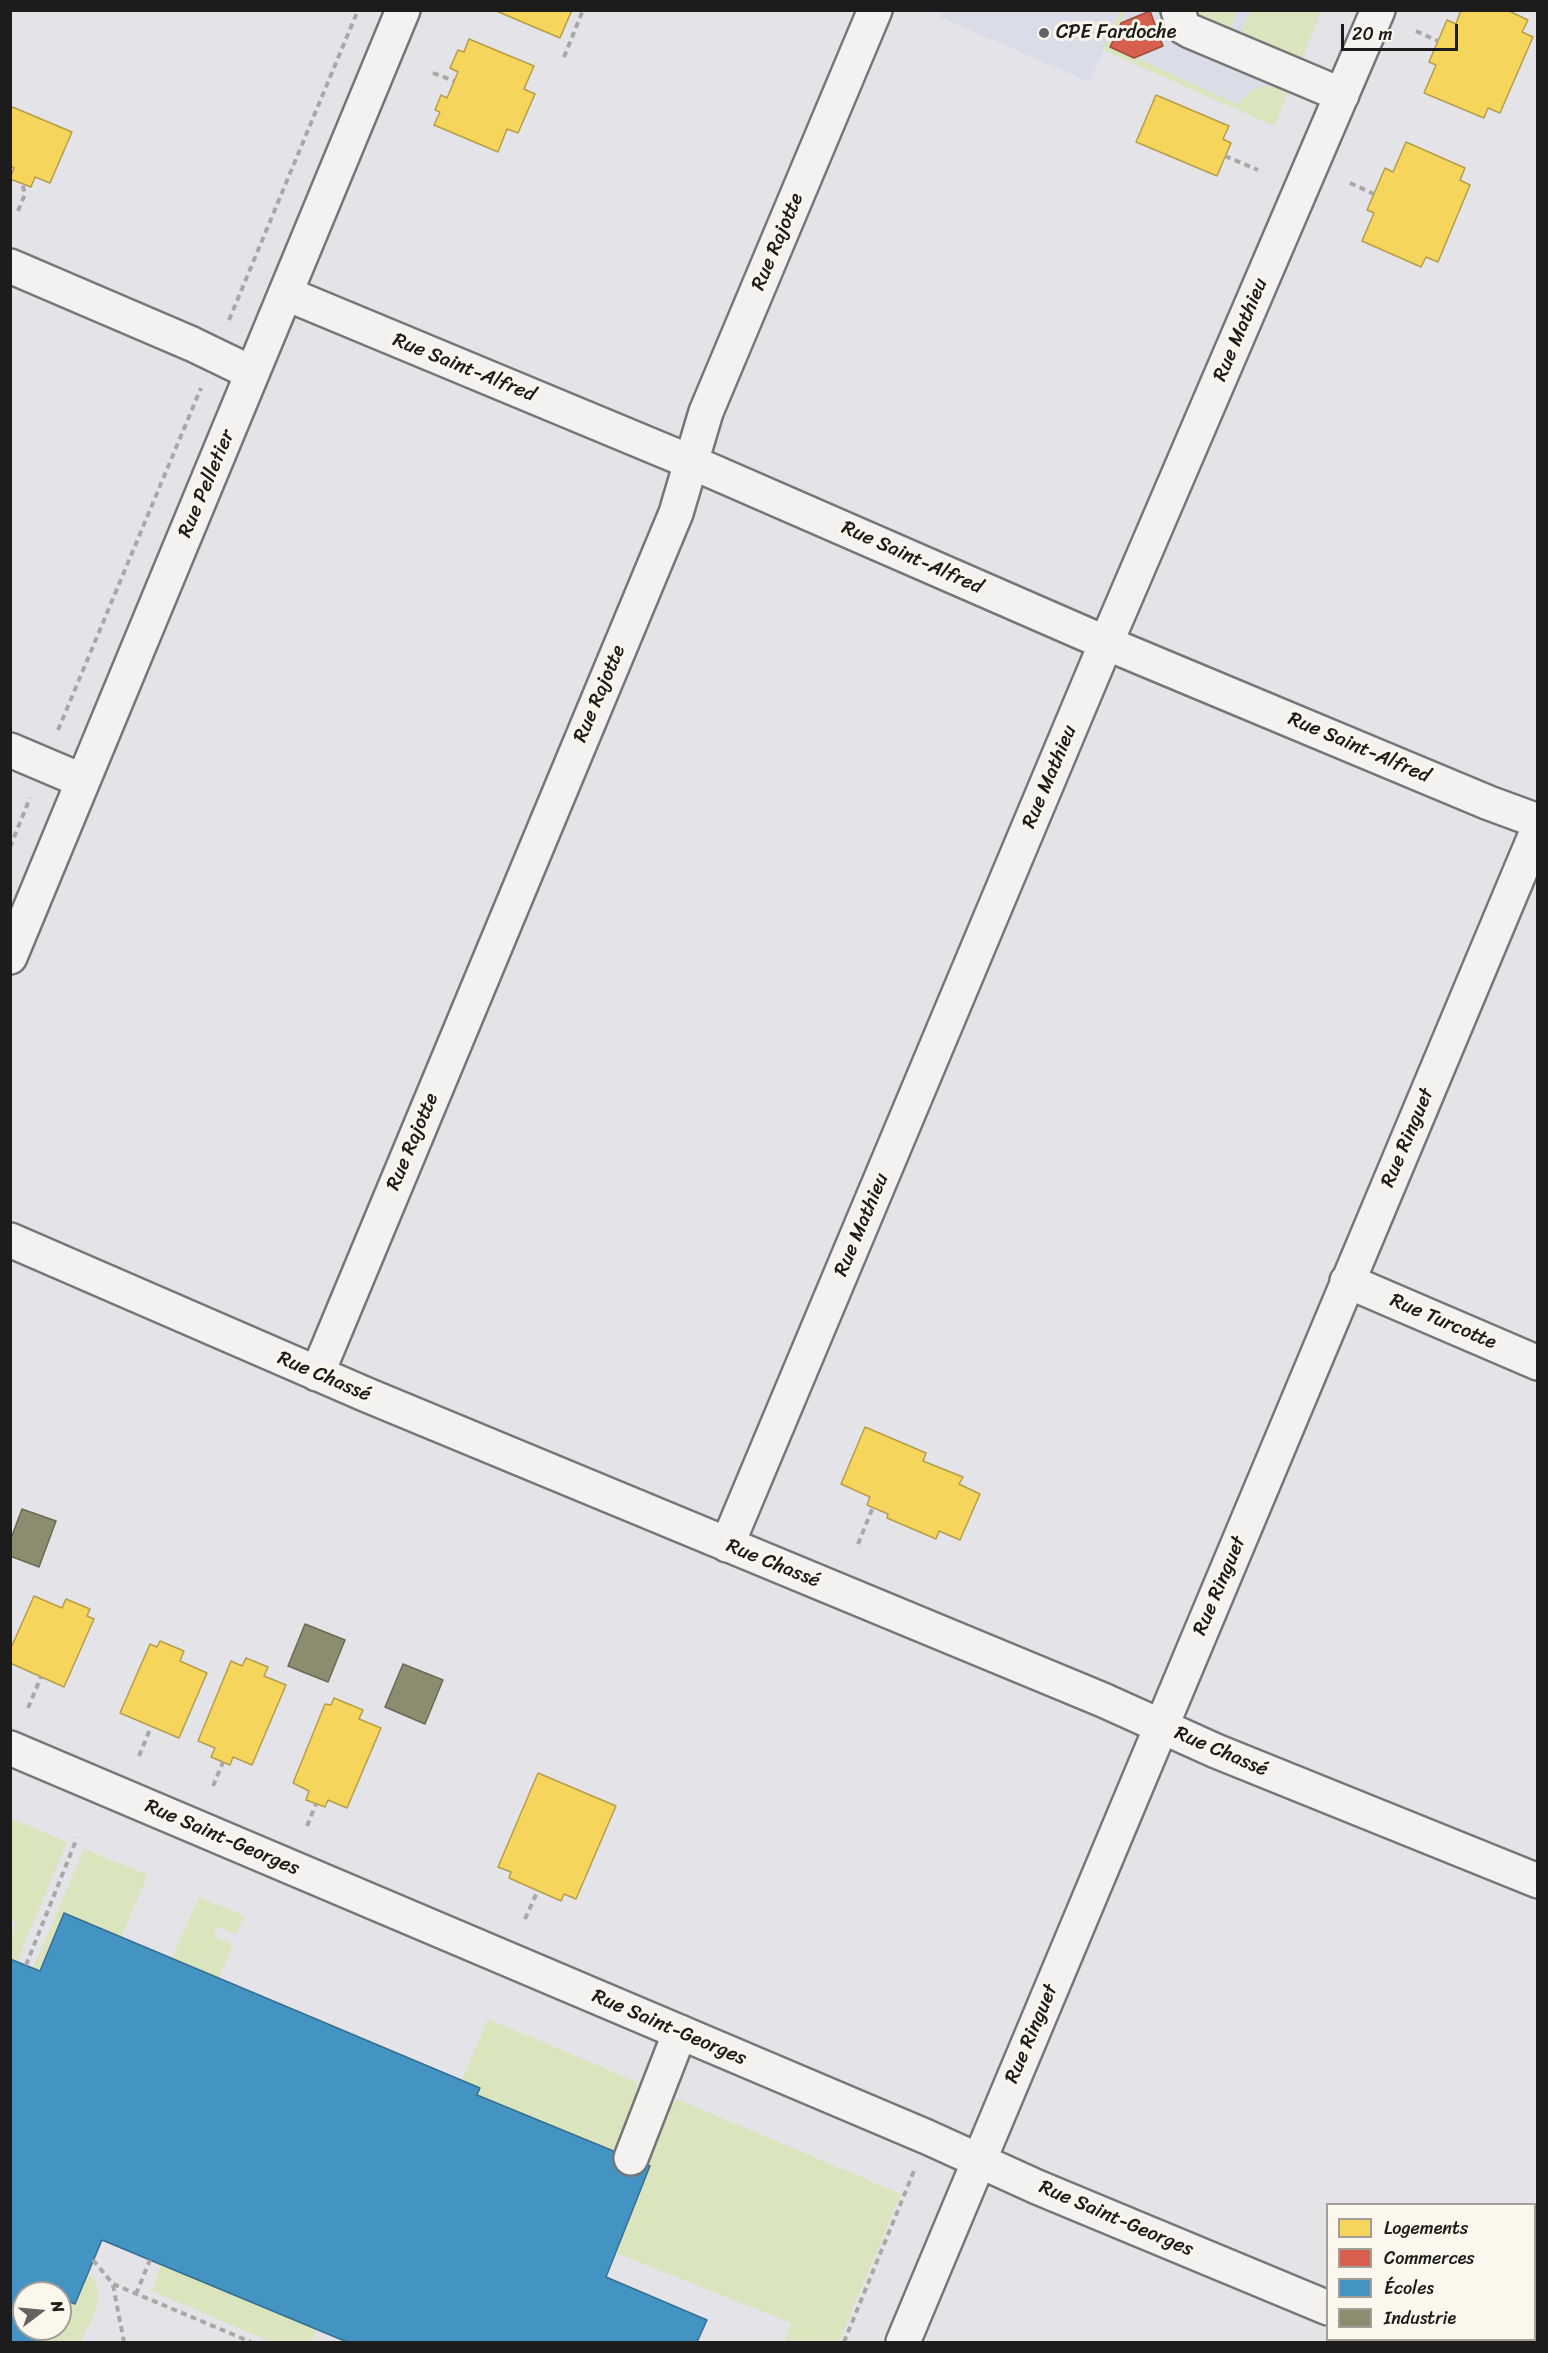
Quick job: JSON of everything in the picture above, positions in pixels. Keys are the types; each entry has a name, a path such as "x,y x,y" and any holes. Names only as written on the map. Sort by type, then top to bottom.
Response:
{"street":[{"name":"Rue Pelletier","path":"10,957 403,10"},
{"name":"Rue Rajotte","path":"317,1374 676,513 706,412 875,10"},
{"name":"Rue Mathieu","path":"727,1545 1106,643 1378,10"},
{"path":"1172,20 1190,31 1342,95"},
{"path":"10,266 192,344 252,373"},
{"name":"Rue Saint-Alfred","path":"287,294 691,462 1106,643 1489,803 1538,820"},
{"path":"10,750 83,781"},
{"name":"Rue Ringuet","path":"903,2343 1538,829"},
{"name":"Rue Chassé","path":"10,1240 317,1374 1092,1696 1161,1727 1538,1881"},
{"name":"Rue Turcotte","path":"1347,1281 1538,1363"},
{"name":"Rue Saint-Georges","path":"10,1748 980,2160 1036,2187 1326,2307"},
{"path":"631,2158 680,2032"}],"path":[{"path":"236,304 358,10"},
{"path":"564,57 583,10"},
{"path":"1416,31 1438,41"},
{"path":"433,73 454,81"},
{"path":"1225,156 1258,170"},
{"path":"18,211 25,194 22,183"},
{"path":"1350,183 1374,194"},
{"path":"65,713 198,394"},
{"path":"10,847 27,806"},
{"path":"858,1544 873,1507"},
{"path":"28,1708 41,1677"},
{"path":"139,1756 151,1727"},
{"path":"213,1786 223,1762"},
{"path":"307,1826 316,1804"},
{"path":"26,1965 77,1838"},
{"path":"525,1919 537,1890"},
{"path":"844,2343 906,2191"},
{"path":"93,2259 112,2284 124,2343"},
{"path":"136,2294 150,2260"},
{"path":"112,2284 251,2343"}],"shaded area":[{"path":"943,10 1322,11 1274,126 1236,107 1104,50 1089,82 940,17"}],"green space":[{"path":"1120,11 1126,11 1110,46 1237,104 1250,92 1260,87 1272,86 1289,90 1274,126 1103,50"},
{"path":"1196,11 1238,11 1229,31 1201,21"},
{"path":"1251,11 1321,11 1301,61 1239,36"},
{"path":"10,1818 67,1842 17,1962 10,1959 11,1935 16,1923 10,1921"},
{"path":"84,1849 148,1875 121,1937 64,1913 40,1971 33,1968"},
{"path":"199,1897 244,1916 236,1934 216,1926 214,1936 233,1944 219,1978 172,1958"},
{"path":"488,2019 637,2082 636,2096 613,2150 477,2095 479,2088 462,2080"},
{"path":"677,2099 901,2194 839,2342 784,2342 791,2323 616,2253 650,2166 645,2163 667,2113"},
{"path":"161,2264 316,2330 311,2342 271,2342 152,2291"},
{"path":"88,2273 98,2290 97,2307 81,2342 39,2342 72,2341 72,2287"}],"building: Logements":[{"path":"494,10 572,10 560,38"},
{"path":"1461,10 1507,10 1528,20 1522,32 1533,37 1500,113 1488,108 1484,118 1424,93 1436,65 1429,62 1447,20 1456,24"},
{"path":"469,39 534,66 524,89 535,94 518,133 507,129 498,152 434,125 440,112 435,110 441,95 447,98 458,72 450,68 458,50 464,52"},
{"path":"1156,95 1229,126 1223,139 1231,143 1217,176 1136,142"},
{"path":"10,106 72,132 50,183 35,177 31,187 10,179 14,168 10,166"},
{"path":"1406,142 1465,168 1460,180 1470,185 1438,262 1426,257 1421,267 1362,241 1374,213 1367,210 1385,168 1393,172"},
{"path":"865,1427 926,1453 923,1461 963,1477 959,1484 980,1494 960,1540 939,1531 936,1539 887,1518 888,1514 867,1505 870,1497 841,1484"},
{"path":"34,1596 62,1608 66,1599 90,1609 87,1616 94,1619 64,1687 10,1663 10,1650"},
{"path":"160,1641 184,1651 180,1661 207,1673 179,1738 120,1713 150,1644 157,1647"},
{"path":"246,1658 268,1667 264,1676 286,1685 252,1765 233,1757 230,1765 211,1757 215,1748 198,1741 231,1661 242,1666"},
{"path":"334,1698 363,1710 359,1719 381,1728 347,1808 328,1800 325,1807 306,1800 309,1791 293,1783 325,1704 331,1705"},
{"path":"538,1773 616,1806 576,1899 564,1894 561,1901 509,1878 511,1872 498,1867"}],"building: Commerces":[{"path":"1150,11 1163,46 1134,58 1110,47 1121,23"}],"building: Écoles":[{"path":"64,1913 480,2088 477,2095 650,2166 606,2277 707,2320 697,2342 347,2342 102,2240 75,2304 72,2303 72,2281 12,2281 12,2341 39,2341 10,2342 10,1959 40,1971"}],"building: Industrie":[{"path":"22,1509 56,1521 39,1567 10,1556 10,1541"},
{"path":"305,1624 345,1640 328,1682 288,1666"},
{"path":"403,1664 443,1680 425,1724 385,1707"}],"place":[{"name":"CPE Fardoche","path":"1044,33"}]}
